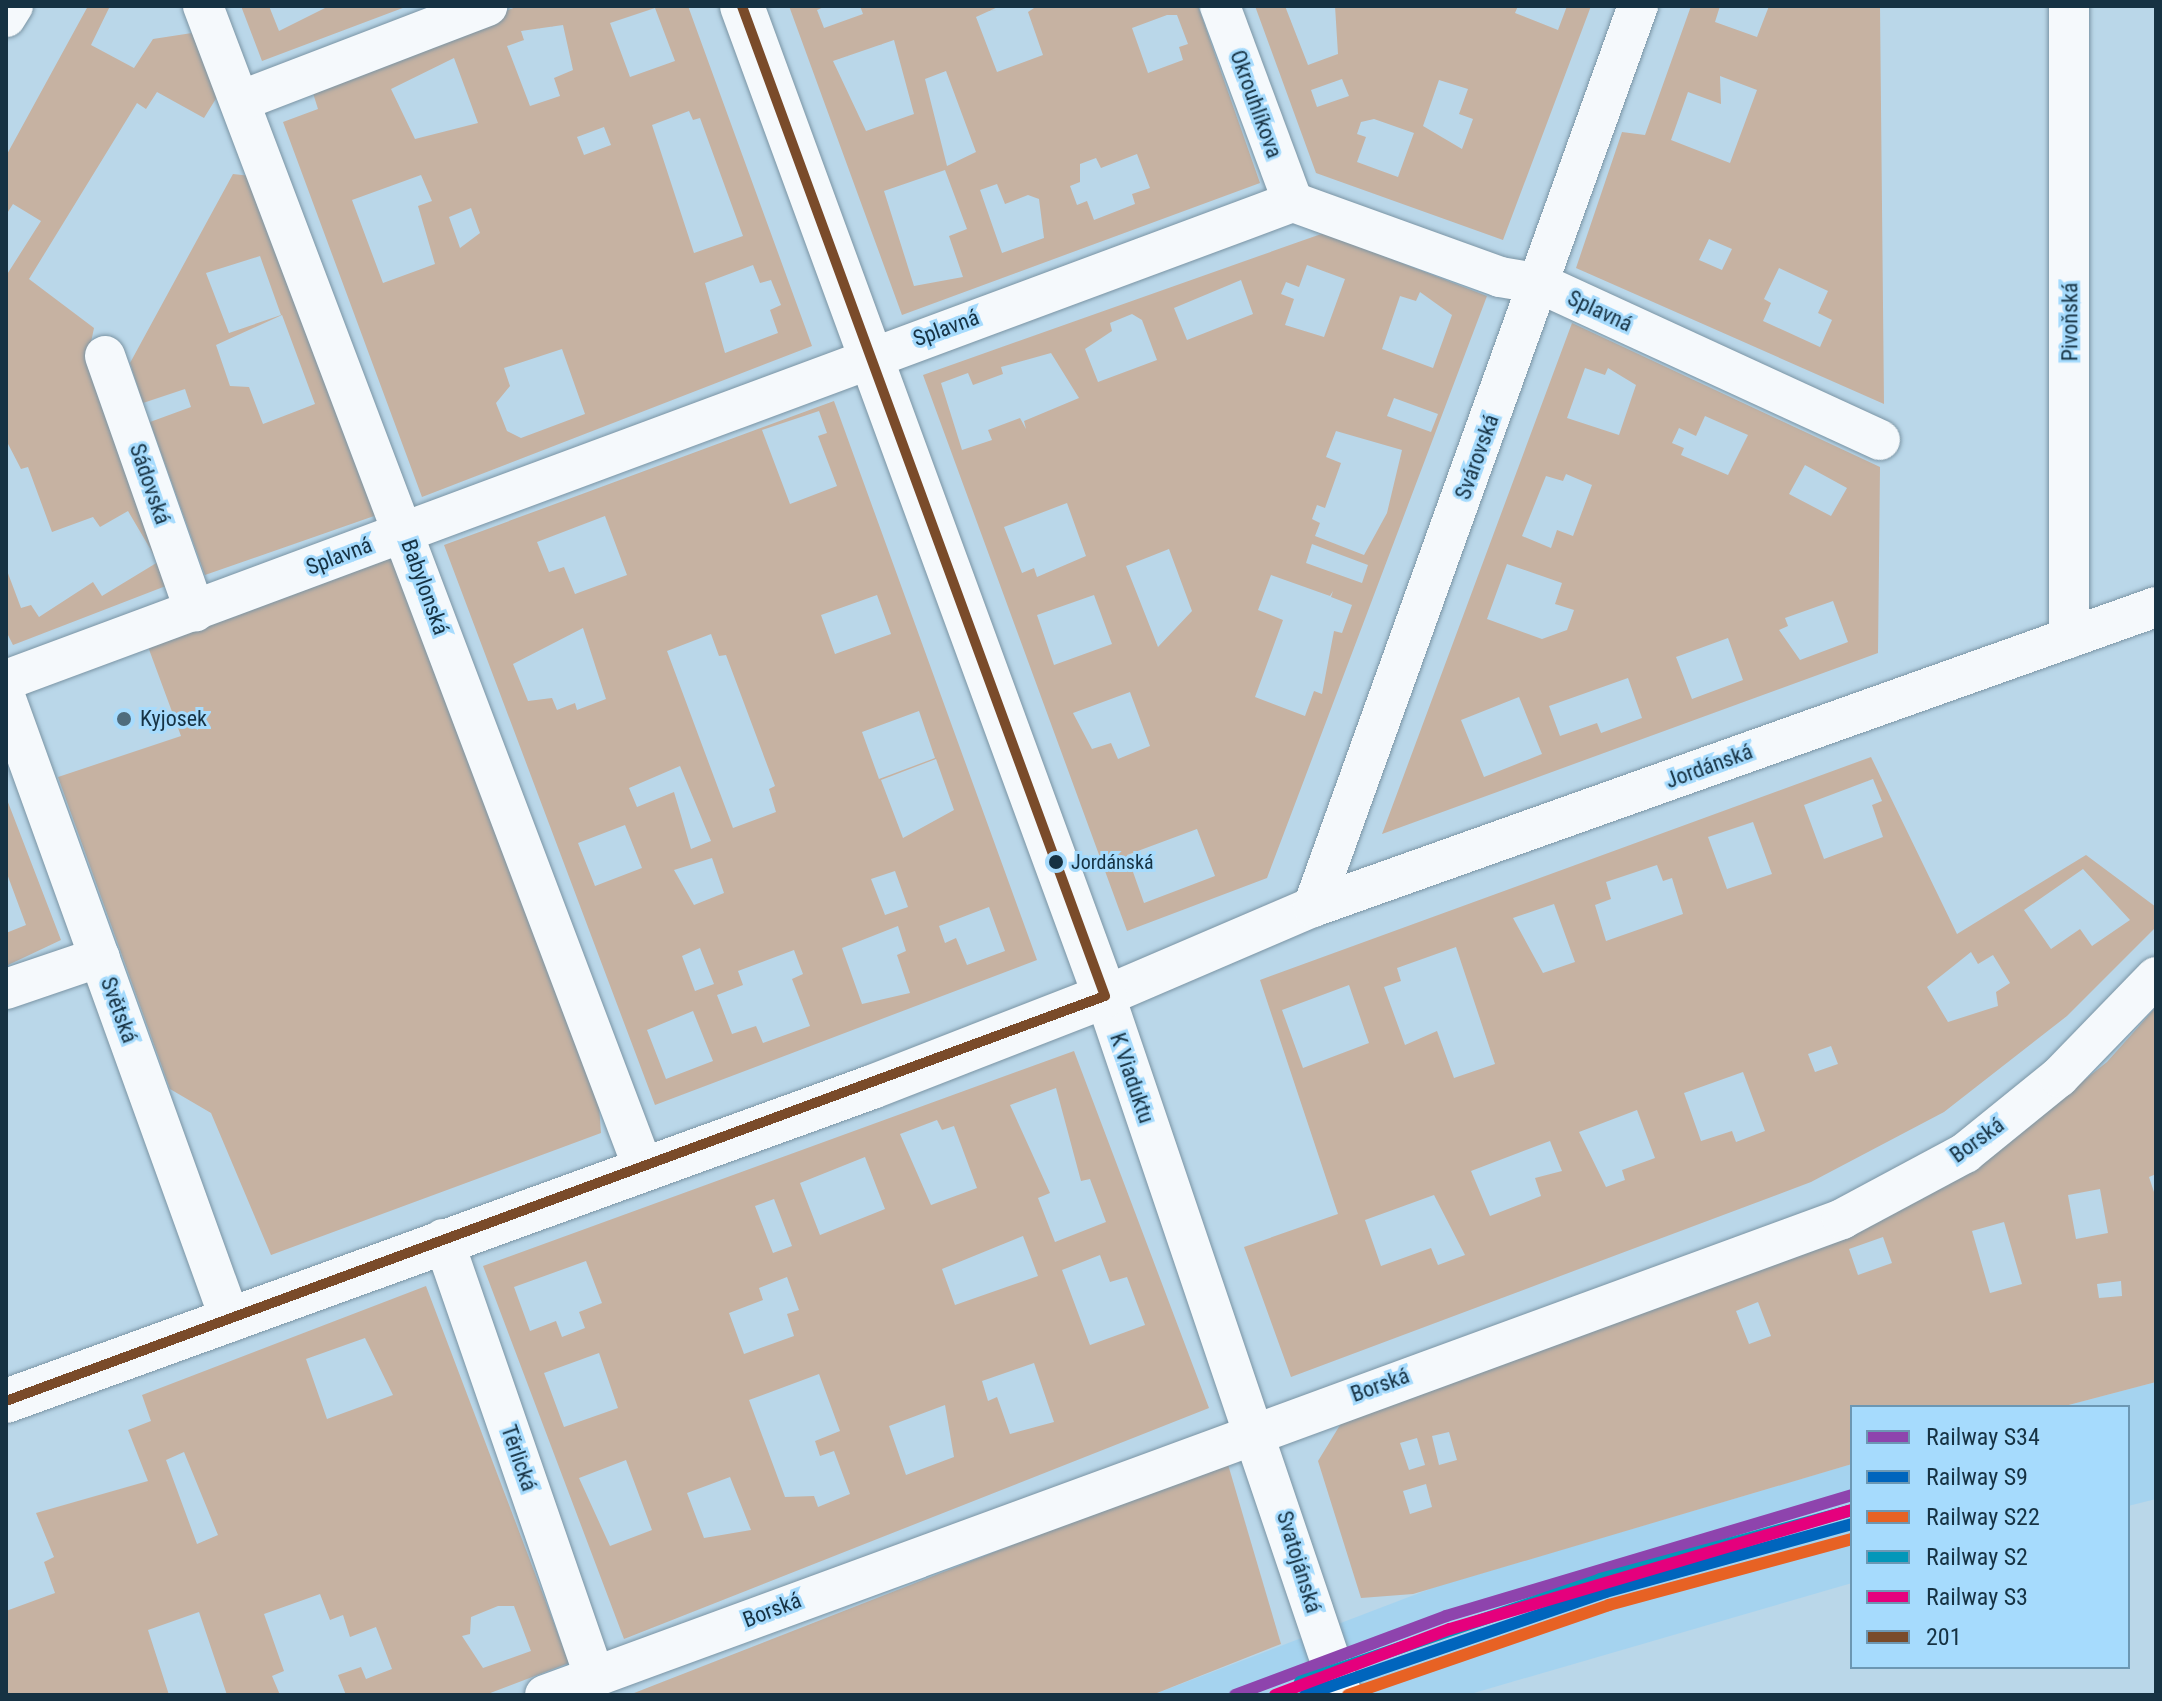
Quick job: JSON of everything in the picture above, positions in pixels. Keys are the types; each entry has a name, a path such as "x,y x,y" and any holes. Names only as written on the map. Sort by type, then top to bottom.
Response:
{"street":[{"path":"6,17 13,6"},
{"name":"Babylonská","path":"203,6 405,531 644,1170"},
{"path":"240,101 487,6"},
{"name":"K Viaduktu","path":"742,6 874,354 1105,996 1255,1429"},
{"name":"Okrouhlíkova","path":"1220,6 1293,202"},
{"name":"Svárovská","path":"1313,907 1541,284 1638,6"},
{"name":"Pivoňská","path":"2069,6 2069,638"},
{"name":"Splavná","path":"6,680 195,612 874,354 1293,202 1500,277 1541,284 1880,440"},
{"name":"Sádovská","path":"105,356 195,612"},
{"name":"Jordánská","path":"6,1401 231,1322 443,1239 644,1170 1105,996 1313,907 2156,607"},
{"name":"Světská","path":"6,699 231,1322"},
{"path":"6,989 100,957"},
{"name":"Borská","path":"545,1695 1255,1429 1842,1219 1965,1153 2059,1077 2156,977"},
{"name":"Těrlická","path":"443,1239 594,1676"},
{"name":"Svatojánská","path":"1255,1429 1342,1695"}],"shaded area":[{"path":"88,6 110,6 91,45 134,68 153,39 192,33 217,97 204,118 157,92 146,109 137,103 29,279 94,328 90,347 171,584 13,645 6,631 6,568 21,608 31,605 39,617 93,582 102,596 158,562 128,511 100,527 93,517 52,532 28,467 21,469 6,440 6,276 41,221 13,204 6,215 6,156"},
{"path":"241,6 269,6 279,31 329,6 408,6 262,61"},
{"path":"519,6 688,6 812,346 422,497 283,122 318,109 312,90 274,94","holes":["655,8 675,61 630,77 610,23","563,25 573,70 554,78 560,96 530,106 507,46 524,40 521,31","454,58 478,123 415,139 391,89","689,111 693,120 700,118 743,236 694,253 652,125","604,127 611,145 584,155 577,137","421,175 432,201 418,206 435,264 383,283 352,200","471,208 480,233 460,248 449,217","753,265 760,283 771,280 781,305 770,310 778,333 725,353 705,283","562,349 585,414 521,438 507,431 496,403 510,386 504,368"]},
{"path":"789,6 826,6 817,10 824,28 863,14 860,6 1000,6 976,17 997,72 1043,55 1028,12 1037,6 1198,6 1260,183 902,315","holes":["1167,15 1177,15 1188,44 1179,47 1183,60 1148,73 1132,28","894,40 914,114 866,131 833,61","946,71 976,152 947,166 925,79","1137,154 1150,188 1132,194 1135,204 1094,220 1087,201 1077,205 1070,186 1080,182 1080,164 1096,158 1101,168","945,170 967,229 949,236 963,277 914,286 884,191","997,184 1005,204 1028,195 1039,199 1044,238 1002,253 980,190"]},
{"path":"1255,6 1285,6 1308,65 1338,54 1335,6 1518,6 1515,13 1558,30 1567,6 1591,6 1503,240 1316,173","holes":["1342,79 1349,96 1317,107 1311,90","1439,80 1468,89 1459,114 1473,119 1462,149 1423,126","1374,119 1414,133 1398,177 1357,162 1366,137 1357,134 1361,122"]},
{"path":"1691,6 1720,6 1715,22 1757,37 1769,6 1880,6 1884,404 1576,268 1622,132 1645,135","holes":["1720,76 1757,90 1730,163 1671,140 1688,92 1721,104","1709,239 1732,249 1722,270 1699,260","1779,268 1828,291 1818,313 1832,320 1820,347 1763,321 1771,303 1764,299"]},
{"path":"233,174 251,176 377,515 205,575 150,422 191,407 185,389 143,403 130,363","holes":["260,256 281,315 229,333 206,273","282,315 315,404 263,424 249,387 230,386 216,345"]},
{"path":"1324,233 1487,296 1267,878 1127,931 923,375","holes":["1307,265 1345,279 1324,337 1285,325 1294,299 1281,294 1286,282 1299,287","1241,280 1253,314 1187,340 1174,308","1420,292 1452,315 1433,368 1382,349 1400,296 1416,301","1132,314 1142,320 1157,360 1098,382 1085,349 1112,331 1110,323","1051,353 1079,398 1024,421 1026,429 1020,418 988,430 992,440 962,450 941,383 968,373 973,385 1003,374 1001,367","1394,398 1438,414 1431,432 1387,416","1336,431 1402,450 1387,513 1364,555 1315,536 1320,523 1312,519 1317,505 1325,508 1341,463 1326,457","1067,503 1086,556 1037,577 1034,568 1022,573 1004,527","1312,544 1368,565 1362,583 1306,563","1169,549 1192,611 1158,647 1126,566","1271,575 1330,596 1333,591 1331,597 1352,605 1342,633 1334,631 1322,694 1314,691 1305,716 1255,697 1283,620 1258,610","1094,595 1112,644 1054,665 1037,615","1130,692 1150,746 1118,759 1111,743 1092,749 1073,713","1197,829 1215,876 1144,903 1127,855"]},
{"path":"1572,323 1880,467 1878,653 1382,834","holes":["1585,368 1605,375 1608,368 1636,385 1619,435 1567,418","1705,416 1748,435 1728,475 1681,455 1684,448 1672,443 1679,428 1696,436","1805,465 1847,488 1831,516 1789,494","1566,474 1592,485 1573,536 1557,530 1551,548 1522,536 1546,476 1563,481","1507,564 1562,583 1555,604 1574,610 1567,630 1542,639 1487,619","1833,601 1848,642 1800,660 1779,630 1788,626 1785,618","1728,638 1743,680 1692,699 1676,657","1628,678 1642,718 1601,733 1597,723 1560,736 1549,706","1519,697 1542,754 1484,777 1461,720"]},
{"path":"834,401 1037,960 655,1105 444,545","holes":["819,411 827,433 818,436 837,486 790,504 762,430","605,516 627,575 575,594 564,567 549,572 537,542","877,595 891,634 835,654 821,615","583,628 606,699 577,710 575,703 557,710 552,698 528,701 513,664","711,634 719,656 726,655 775,786 769,789 776,812 733,828 667,651","919,711 935,758 879,779 862,732","936,759 954,810 903,838 881,780","680,766 711,841 691,849 674,792 637,807 629,788","625,825 642,868 595,886 578,843","712,858 724,893 694,905 674,870","895,871 908,907 885,915 871,879","989,907 1005,951 967,965 956,938 945,943 939,926","898,926 906,951 897,955 910,993 862,1004 842,948","700,948 714,984 695,991 682,956","794,950 803,974 792,979 810,1026 763,1043 756,1026 732,1034 717,995 743,985 738,971","693,1011 713,1061 666,1079 647,1030"]},
{"path":"386,551 403,558 598,1091 601,1133 271,1255 211,1113 170,1089 58,777 181,736 147,644"},
{"path":"1871,757 1957,934 2086,855 2156,907 2156,927 2067,1016 1944,1112 1811,1182 1291,1377 1244,1247 1338,1214 1260,980","holes":["1873,779 1882,801 1872,805 1883,837 1824,859 1804,805","1753,822 1772,874 1727,889 1708,837","1657,865 1663,881 1672,878 1683,914 1606,941 1595,905 1611,899 1606,882","2083,869 2130,920 2092,946 2080,929 2051,949 2024,910","1554,904 1575,962 1543,973 1513,918","1456,947 1495,1064 1454,1078 1437,1031 1405,1045 1384,987 1401,981 1397,968","1971,952 1978,964 1993,955 2010,983 1996,992 1998,1006 1948,1022 1927,987","1349,985 1369,1043 1303,1068 1282,1010","1831,1046 1838,1064 1815,1072 1808,1054","1743,1072 1765,1131 1736,1142 1732,1131 1701,1141 1684,1093","1637,1110 1655,1158 1622,1170 1625,1180 1606,1187 1579,1132","1550,1141 1562,1171 1535,1178 1541,1196 1490,1216 1471,1171","1434,1195 1465,1255 1438,1265 1431,1248 1381,1266 1365,1220"]},
{"path":"6,797 61,940 6,966 6,933 26,925 6,871"},
{"path":"2156,1007 2156,1174 2149,1177 2156,1198 2156,1382 2069,1405 1850,1405 1850,1465 1413,1594 1361,1598 1318,1461 1348,1412 1998,1149 2107,1062","holes":["2100,1189 2108,1233 2076,1239 2068,1195","2004,1222 2022,1284 1990,1293 1972,1231","1883,1237 1892,1263 1858,1275 1849,1249","2121,1281 2122,1296 2099,1298 2097,1284","1758,1302 1771,1336 1749,1344 1736,1311","1449,1432 1457,1460 1439,1465 1432,1436","1417,1438 1425,1465 1409,1470 1400,1443","1426,1484 1432,1507 1410,1514 1403,1491"]},
{"path":"1074,1051 1209,1408 624,1639 483,1266","holes":["1056,1088 1081,1181 1090,1179 1106,1222 1055,1242 1038,1198 1050,1193 1010,1105","937,1120 942,1130 954,1126 977,1188 931,1205 900,1134","865,1157 885,1209 820,1235 800,1183","774,1199 792,1246 773,1253 755,1206","1023,1236 1038,1276 955,1305 942,1269","1100,1255 1110,1282 1127,1277 1145,1325 1090,1345 1062,1270","586,1261 602,1303 579,1312 585,1328 562,1337 556,1321 530,1331 514,1287","787,1277 799,1310 787,1314 794,1336 744,1354 729,1313 763,1300 759,1288","599,1353 618,1408 564,1427 544,1373","1034,1363 1054,1422 1010,1434 997,1397 988,1401 982,1381","819,1374 840,1431 815,1441 820,1456 834,1451 850,1494 818,1507 814,1496 785,1497 749,1400","945,1405 954,1457 906,1475 889,1426","626,1460 652,1530 610,1546 579,1478","730,1477 751,1530 704,1538 687,1493"]},
{"path":"426,1286 569,1663 485,1695 346,1695 338,1675 361,1667 366,1679 392,1669 376,1627 350,1637 343,1615 330,1620 320,1594 264,1614 284,1671 272,1676 280,1695 227,1695 199,1612 148,1630 169,1695 6,1695 6,1611 55,1593 44,1562 54,1557 36,1513 148,1481 128,1430 151,1421 142,1395","holes":["365,1338 393,1395 327,1419 306,1359","184,1452 218,1535 197,1544 166,1460","498,1606 514,1606 531,1651 483,1668 462,1636 470,1634 471,1617"]},
{"path":"2156,1382 2156,1499 2130,1506 2130,1405 2069,1405"},
{"path":"1227,1461 1281,1644 1152,1695 629,1695"},
{"path":"1850,1465 1850,1584 1467,1695 1152,1695 1435,1587"}],"rail line":[{"name":"S34","path":"1235,1695 1446,1616 1850,1496"},
{"name":"S2","path":"1300,1682 1600,1579 1848,1511"},
{"name":"S3","path":"1275,1695 1450,1629 1850,1511"},
{"name":"S9","path":"1305,1695 1605,1592 1850,1525"},
{"name":"S22","path":"1348,1695 1609,1605 1850,1540"}],"transit line":[{"name":"201","path":"6,1401 1105,996 742,6"}],"place":[{"name":"Kyjosek","path":"124,719"},
{"name":"Jordánská","path":"1056,862"}]}
